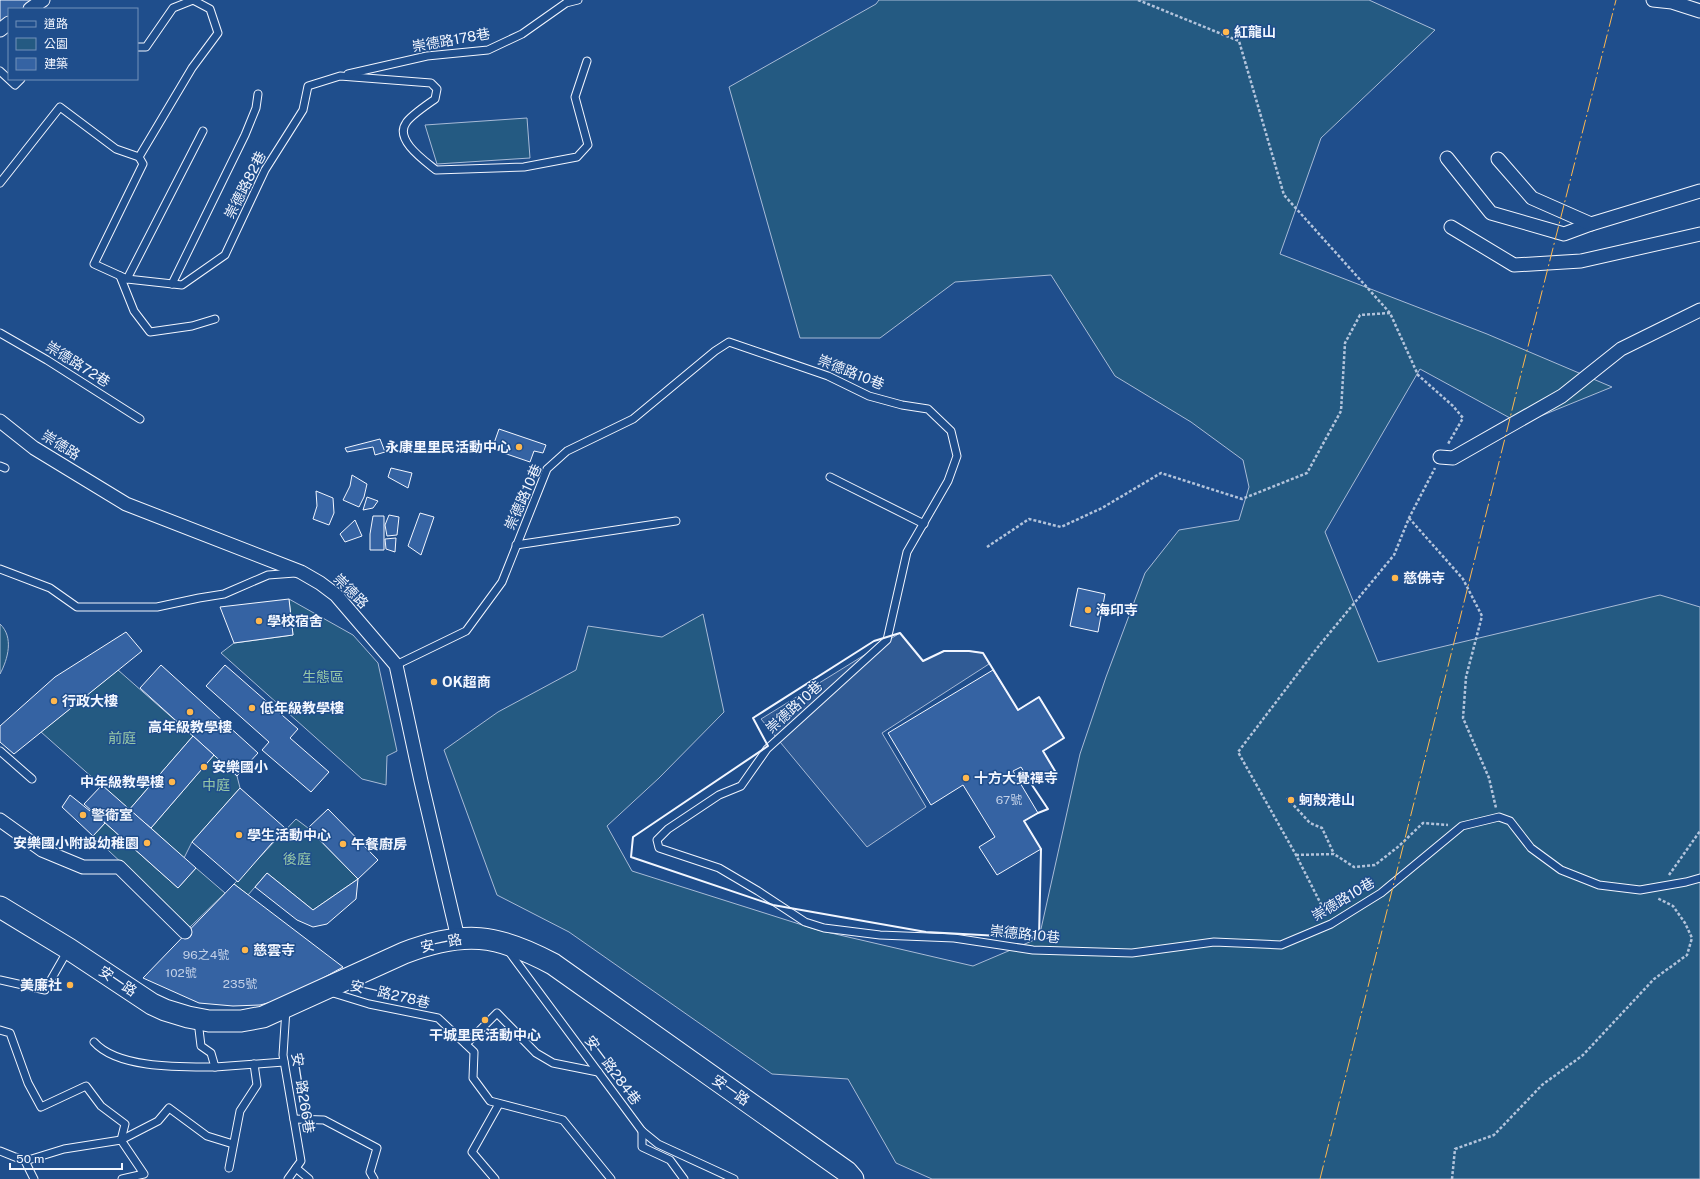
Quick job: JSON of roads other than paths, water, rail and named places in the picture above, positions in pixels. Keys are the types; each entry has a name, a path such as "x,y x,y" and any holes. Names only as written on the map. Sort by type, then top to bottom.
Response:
{"main road":[{"name":"安一路","path":"0,908 69,949 152,1004 177,1014 197,1019 220,1021 252,1020 263,1017 427,944 458,938 486,938 501,941 518,947 553,964 847,1172 853,1179"}],"street":[{"path":"31,8 43,0"},
{"path":"1653,0 1672,2 1700,11"},
{"path":"0,30 8,24"},
{"path":"1447,158 1491,213 1564,234 1591,224 1700,191"},
{"path":"1498,159 1532,198 1591,224"},
{"path":"1451,227 1514,265 1581,261 1700,235"},
{"path":"1440,457 1453,458 1542,408 1562,396 1621,349 1700,310"},
{"name":"崇德路","path":"0,421 34,448 126,504 301,572 320,583 336,595 396,665 421,781 458,938"},
{"path":"0,820 42,850 83,867 119,867 186,932"}],"lane":[{"path":"0,183 60,108 116,149 139,157 192,68 218,33 210,9 193,0 173,8 146,47 138,47"},
{"name":"崇德路178巷","path":"340,76 427,56 488,50 522,34 566,3 578,0"},
{"name":"崇德路82巷","path":"139,157 144,164 94,264 127,279 182,285 225,255 265,170 303,110 308,86 340,76 431,83 437,89 435,98 406,123 404,130 407,144 436,170 524,168 577,157 588,145 575,97 587,60"},
{"path":"0,71 8,78"},
{"path":"10,80 15,85 20,80"},
{"path":"172,284 245,135 256,108 258,94"},
{"path":"127,279 203,131"},
{"path":"120,276 134,311 150,332 192,326 215,319"},
{"name":"崇德路72巷","path":"0,332 140,419"},
{"name":"崇德路10巷","path":"396,665 466,631 502,582 547,469 567,451 633,419 715,351 729,342 828,376 869,396 902,405 928,409 951,431 957,456 948,481 907,552 887,640 767,749 741,786 719,795 668,829 657,840 659,848 719,868 758,891 805,922 831,929 880,935 954,938 1033,950 1132,953 1214,942 1282,945 1332,924 1381,893 1462,826 1498,817 1510,821 1531,848 1561,870 1599,885 1640,890 1700,878"},
{"path":"830,477 924,524"},
{"path":"516,544 676,521"},
{"path":"0,569 50,588 77,607 157,607 224,594 268,575 301,572"},
{"path":"0,751 32,778"},
{"name":"安一路284巷","path":"501,941 642,1131 658,1144 734,1179"},
{"path":"0,980 45,990 69,949"},
{"name":"安一路278巷","path":"322,990 369,1004 438,1018 466,1044"},
{"name":"安一路266巷","path":"286,1006 283,1055 301,1161 288,1179"},
{"path":"598,1072 553,1063 536,1053 497,1013 466,1044 474,1052 472,1078 490,1101 563,1120 611,1179"},
{"path":"197,1019 201,1046 211,1053 215,1067"},
{"path":"0,1030 10,1033 28,1083 42,1107 86,1086 101,1106 125,1124 121,1140 144,1174 122,1179"},
{"path":"94,1042 99,1047 124,1059 166,1067 215,1067 284,1062"},
{"path":"229,1168 240,1111 257,1085 254,1064"},
{"path":"495,1179 472,1152 500,1104"},
{"path":"0,1151 25,1161 64,1149 121,1140 158,1121 169,1108 207,1136 233,1144"},
{"path":"294,1119 324,1120 377,1148 370,1172 374,1179"},
{"path":"642,1131 642,1147 670,1160 684,1179"},
{"path":"25,1161 34,1179"},
{"path":"296,1168 309,1179"}],"place":[{"name":"紅龍山","path":"1226,32"},
{"name":"永康里里民活動中心","path":"519,447"},
{"name":"慈佛寺","path":"1395,578"},
{"name":"海印寺","path":"1088,610"},
{"name":"學校宿舍","path":"259,621"},
{"name":"OK超商","path":"434,682"},
{"name":"行政大樓","path":"54,701"},
{"name":"低年級教學樓","path":"252,708"},
{"name":"高年級教學樓","path":"190,712"},
{"name":"安樂國小","path":"204,767"},
{"name":"十方大覺禪寺","path":"966,778"},
{"name":"中年級教學樓","path":"172,782"},
{"name":"蚵殼港山","path":"1291,800"},
{"name":"警衛室","path":"83,815"},
{"name":"學生活動中心","path":"239,835"},
{"name":"安樂國小附設幼稚園","path":"147,843"},
{"name":"午餐廚房","path":"343,844"},
{"name":"慈雲寺","path":"245,950"},
{"name":"美廉社","path":"70,985"},
{"name":"干城里民活動中心","path":"485,1020"}],"park label":[{"name":"生態區","path":"323,677"},
{"name":"前庭","path":"122,738"},
{"name":"中庭","path":"216,785"},
{"name":"後庭","path":"297,859"}]}
